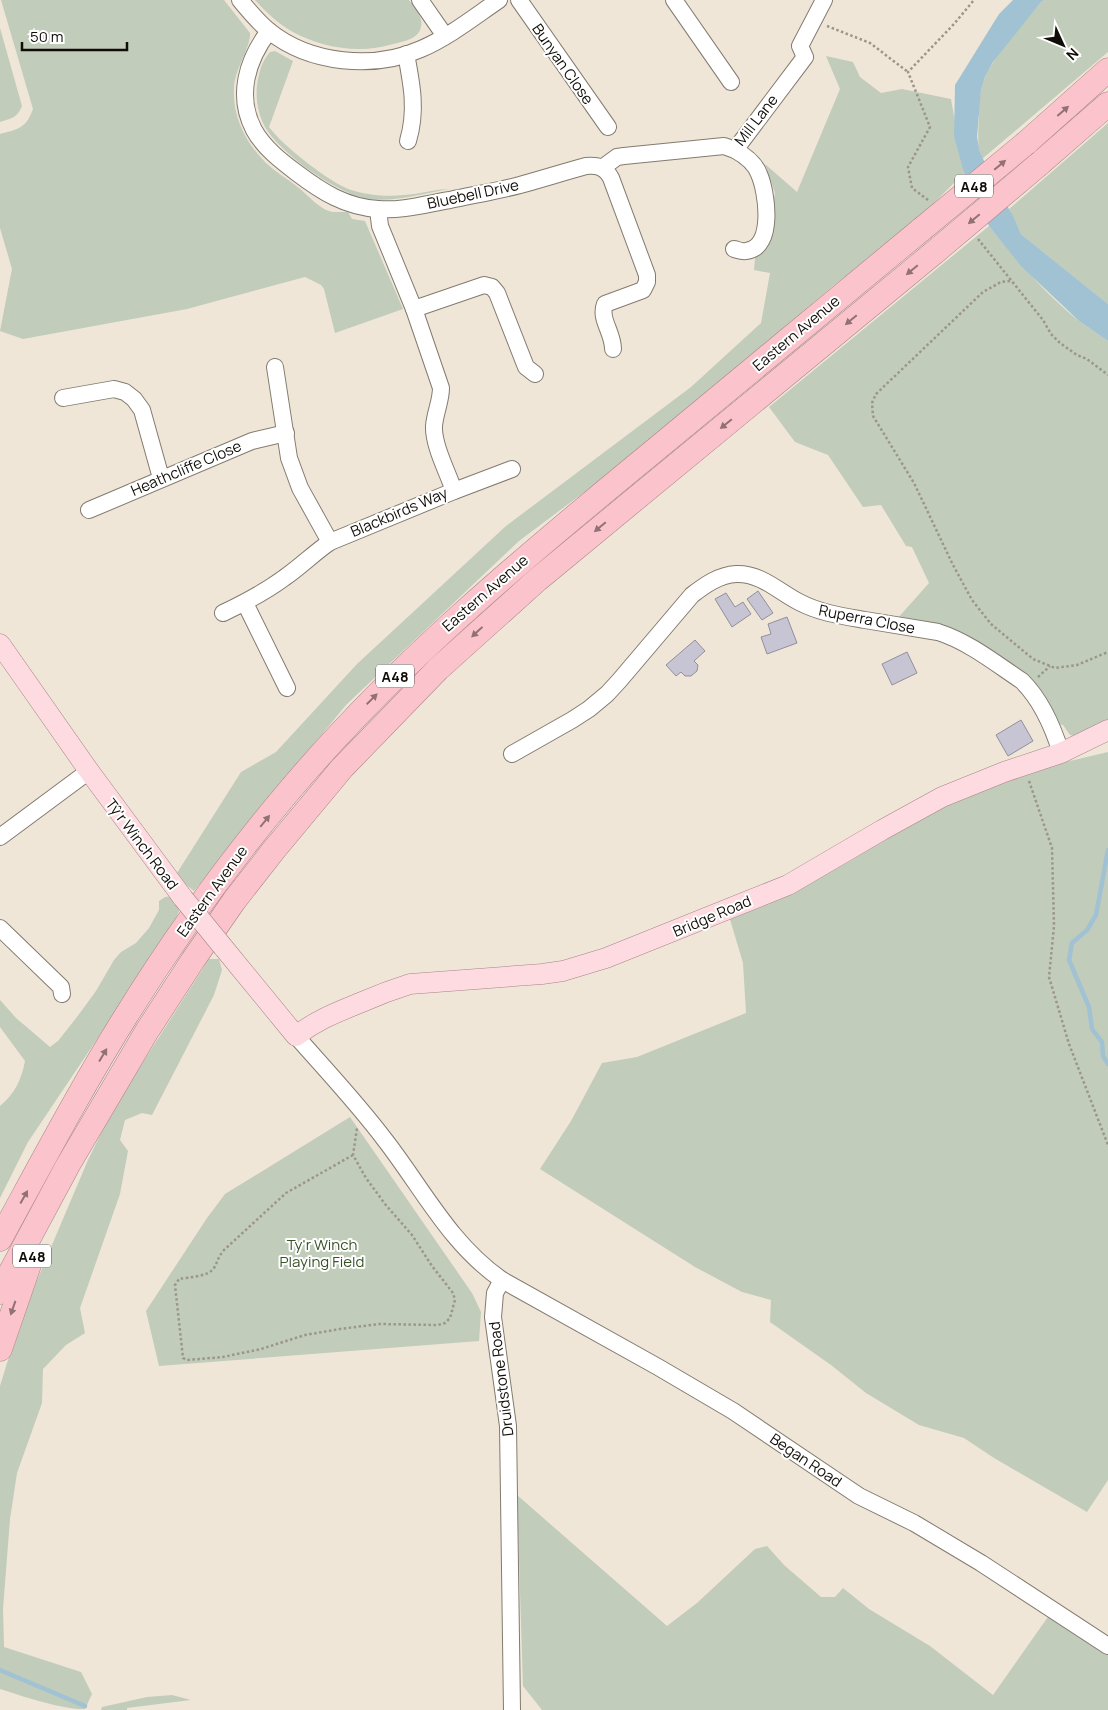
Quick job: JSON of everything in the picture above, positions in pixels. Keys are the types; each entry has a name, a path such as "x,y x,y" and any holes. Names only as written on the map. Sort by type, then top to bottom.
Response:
{"highway":[{"name":"Eastern Avenue","path":"0,1239 87,1082 176,940 250,839 289,791 355,716 436,636 519,562 922,230 1026,143 1108,70"},
{"name":"Eastern Avenue","path":"68,1165 147,1031 234,901 314,801 376,731 438,669 537,580 1038,165 1108,104"},
{"path":"0,1292 68,1165"},
{"name":"A48","path":"0,1349 20,1286 68,1165"}],"main road":[{"name":"Tŷ'r Winch Road","path":"0,644 89,771 182,898 296,1036"},
{"name":"Bridge Road","path":"296,1036 308,1026 331,1015 410,984 542,974 563,971 606,958 788,885 942,798 1061,753 1108,730"}],"street":[{"path":"240,0 256,20 269,31 293,46 311,53 344,60 375,61 423,48 445,36 499,0"},
{"path":"420,0 445,36"},
{"name":"Bunyan Close","path":"519,0 608,128"},
{"path":"674,0 731,82"},
{"name":"Mill Lane","path":"602,168 617,157 624,156 724,146 734,150 805,57 800,46 824,0"},
{"name":"Bluebell Drive","path":"269,31 252,57 245,90 246,108 250,123 267,148 282,162 332,198 378,209 408,208 519,185 586,166 602,168"},
{"path":"406,54 413,100 413,124 408,141"},
{"path":"734,150 744,155 759,174 765,195 767,221 762,238 755,247 746,251 734,250"},
{"path":"602,168 607,171 611,178 648,282 643,290 606,304 603,309 603,316 613,340 613,349"},
{"name":"Blackbirds Way","path":"223,613 286,577 330,542 454,491 436,441 434,428 436,413 441,399 441,388 414,309 380,226 378,209"},
{"path":"414,309 484,285 492,287 497,293 526,367 535,374"},
{"path":"275,367 289,458 293,472 330,542"},
{"path":"63,398 114,389 125,392 134,399 142,410 161,478"},
{"name":"Heathcliffe Close","path":"89,510 252,441 286,433"},
{"path":"454,491 512,469"},
{"name":"Ruperra Close","path":"512,754 589,709 619,682 692,595 706,584 722,577 737,574 765,581 811,608 938,632 968,645 1022,681 1029,688 1037,698 1061,753"},
{"path":"245,602 287,688"},
{"path":"0,837 89,771"},
{"path":"0,928 61,987 62,994"},
{"path":"296,1036 355,1102 385,1140 445,1225 474,1258 502,1280"},
{"name":"Began Road","path":"502,1280 650,1362 733,1411 860,1496 914,1523 981,1563 1108,1646"},
{"name":"Druidstone Road","path":"502,1280 495,1292 493,1317 508,1426 512,1710"}],"path":[{"path":"814,20 870,43 908,72"},
{"path":"1010,281 1001,282 983,292 876,394 872,403 873,416 914,483 972,600 991,624 1033,659 1055,668 1077,665 1108,652"},
{"path":"1033,681 1050,666"},
{"path":"1023,766 1052,848 1054,926 1049,977 1069,1044 1108,1145"},
{"path":"353,1155 286,1193 218,1256 214,1268 209,1273 179,1280 175,1285 183,1358 187,1360 223,1357 261,1349 305,1334 380,1324 438,1325 445,1323 450,1318 455,1300 454,1293 432,1266 412,1235 385,1204 366,1178 353,1155 357,1126"}],"green space":[{"path":"1,0 224,0 250,33 250,39 235,80 234,97 241,128 251,146 273,169 328,211 348,212 352,219 365,221 403,309 335,333 324,289 321,285 305,277 187,309 23,339 0,331 12,269 0,228 0,134 21,127 28,120 33,109"},
{"path":"255,0 409,0 418,13 422,24 420,30 413,38 387,46 354,49 336,47 293,32 272,17"},
{"path":"1045,0 1108,0 1108,52 982,159 978,133 980,97 984,80 1006,44 1041,2"},
{"path":"0,28 22,106 16,115 0,122"},
{"path":"275,51 293,61 269,127 275,135 307,163 342,186 364,193 397,196 450,189 395,199 373,200 351,194 337,187 295,159 265,127 258,108 257,81 263,63 270,52"},
{"path":"826,56 853,62 860,77 881,93 902,89 951,99 964,173 908,229 834,285 623,463 519,541 346,705 194,891 185,884 177,873 241,772 276,752 357,664 506,526 691,387 761,323 770,273 754,270 756,249 768,231 775,193 765,164 797,192 840,89"},
{"path":"1108,123 1108,304 1021,234 1009,209"},
{"path":"989,226 1055,300 1079,321 1108,341 1108,720 1075,736 1070,735 1063,725 1057,724 1044,695 1022,672 897,619 929,583 912,547 906,546 881,505 863,507 828,455 795,442 769,407"},
{"path":"1108,752 1108,1480 1087,1512 994,1458 964,1438 919,1425 866,1393 831,1365 770,1322 771,1300 742,1292 695,1267 540,1169 571,1121 602,1063 637,1057 746,1013 743,963 729,916 830,872 855,858 912,819 955,797 1057,764"},
{"path":"173,896 181,906 173,926 28,1142 0,1198 0,1106 17,1085 25,1061 0,1027 0,1000 16,1018 50,1047 58,1041 77,1017 96,991 114,960 121,952 136,943 149,928 159,910 159,901 165,897"},
{"path":"209,959 219,959 222,970 214,995 152,1115 142,1113 125,1120 120,1140 128,1151 120,1194 80,1308 85,1333 66,1345 43,1369 42,1403 17,1473 10,1519 3,1609 4,1647 81,1672 92,1694 85,1709 76,1709 42,1702 0,1689 0,1386 21,1318 88,1160 113,1109"},
{"name":"Ty'r Winch Playing Field","path":"350,1117 472,1293 481,1312 479,1341 159,1366 146,1311 225,1194"},
{"path":"517,1495 667,1626 697,1603 755,1549 767,1546 784,1565 821,1597 835,1597 843,1588 869,1609 930,1646 993,1695 1050,1614 1108,1652 1108,1710 542,1710 523,1686"},
{"path":"172,1695 191,1700 127,1708 127,1710 101,1710 102,1707 147,1697"}],"water":[{"path":"1013,0 1045,0 1041,2 993,62 985,77 981,90 977,137 980,152 1021,234 1108,304 1108,341 1079,321 1021,266 989,226 964,173 954,136 955,85 999,14"}],"building":[{"path":"758,591 773,613 762,620 747,599"},
{"path":"726,593 735,607 743,602 751,614 732,627 715,599"},
{"path":"787,617 797,643 767,654 761,637 771,634 768,624"},
{"path":"695,640 705,651 694,661 698,665 697,671 691,676 685,676 681,672 676,676 666,665"},
{"path":"907,652 917,673 892,685 882,664"},
{"path":"1021,720 1033,741 1008,756 996,735"}],"waterway":[{"path":"1108,850 1096,915 1087,930 1072,943 1069,960 1089,1007 1092,1029 1102,1042 1103,1056 1108,1064"},
{"path":"0,1670 85,1706"}]}
